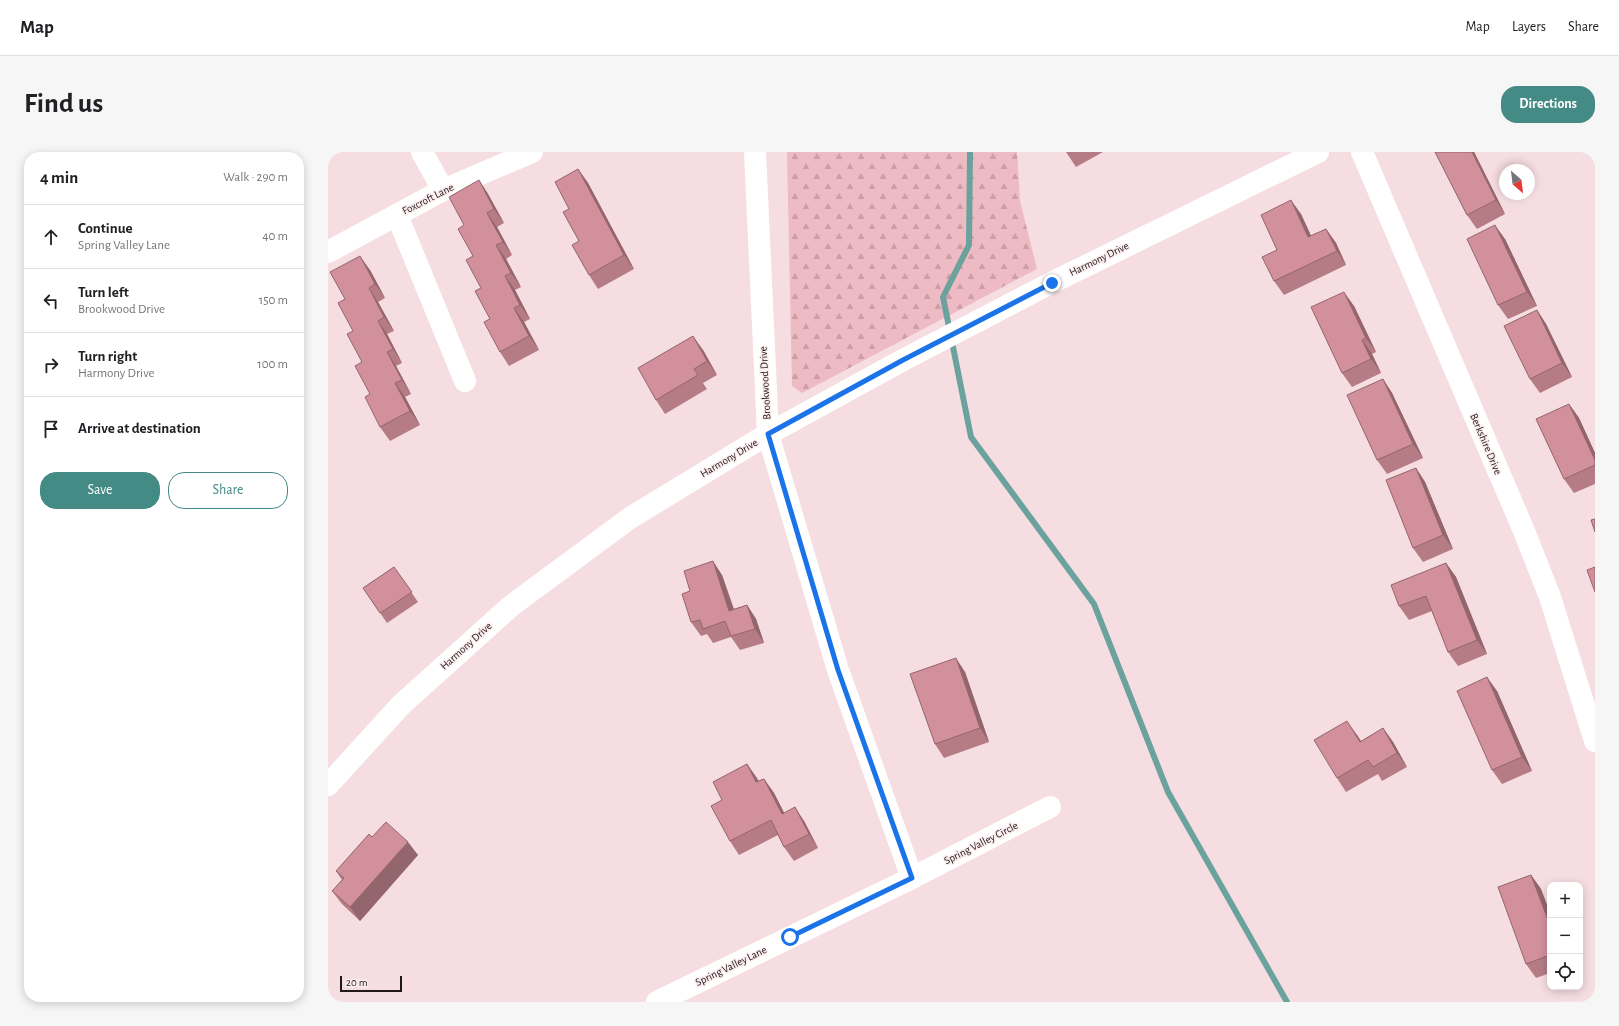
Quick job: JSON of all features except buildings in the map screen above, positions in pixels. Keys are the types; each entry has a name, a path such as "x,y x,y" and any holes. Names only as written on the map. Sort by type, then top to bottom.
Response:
{"street":[{"path":"422,152 443,190"},
{"name":"Foxcroft Lane","path":"328,252 443,190 532,152"},
{"name":"Brookwood Drive","path":"755,152 768,434 838,670 912,878"},
{"name":"Harmony Drive","path":"328,785 401,705 511,606 630,518 768,434 903,360 1052,283 1318,152"},
{"name":"Berkshire Drive","path":"1362,152 1524,531 1547,590 1595,741"},
{"path":"397,215 465,381"},
{"name":"Spring Valley Circle","path":"912,878 1050,807"},
{"name":"Spring Valley Lane","path":"657,1002 912,878"}],"green space":[{"path":"787,152 1017,152 1020,201 1037,269 802,393 792,386"}],"waterway":[{"path":"970,152 969,245 943,297 971,437 1094,604 1168,792 1287,1002"}],"route":[{"path":"790,937 912,878 838,670 768,434 903,360 1052,283"}]}
